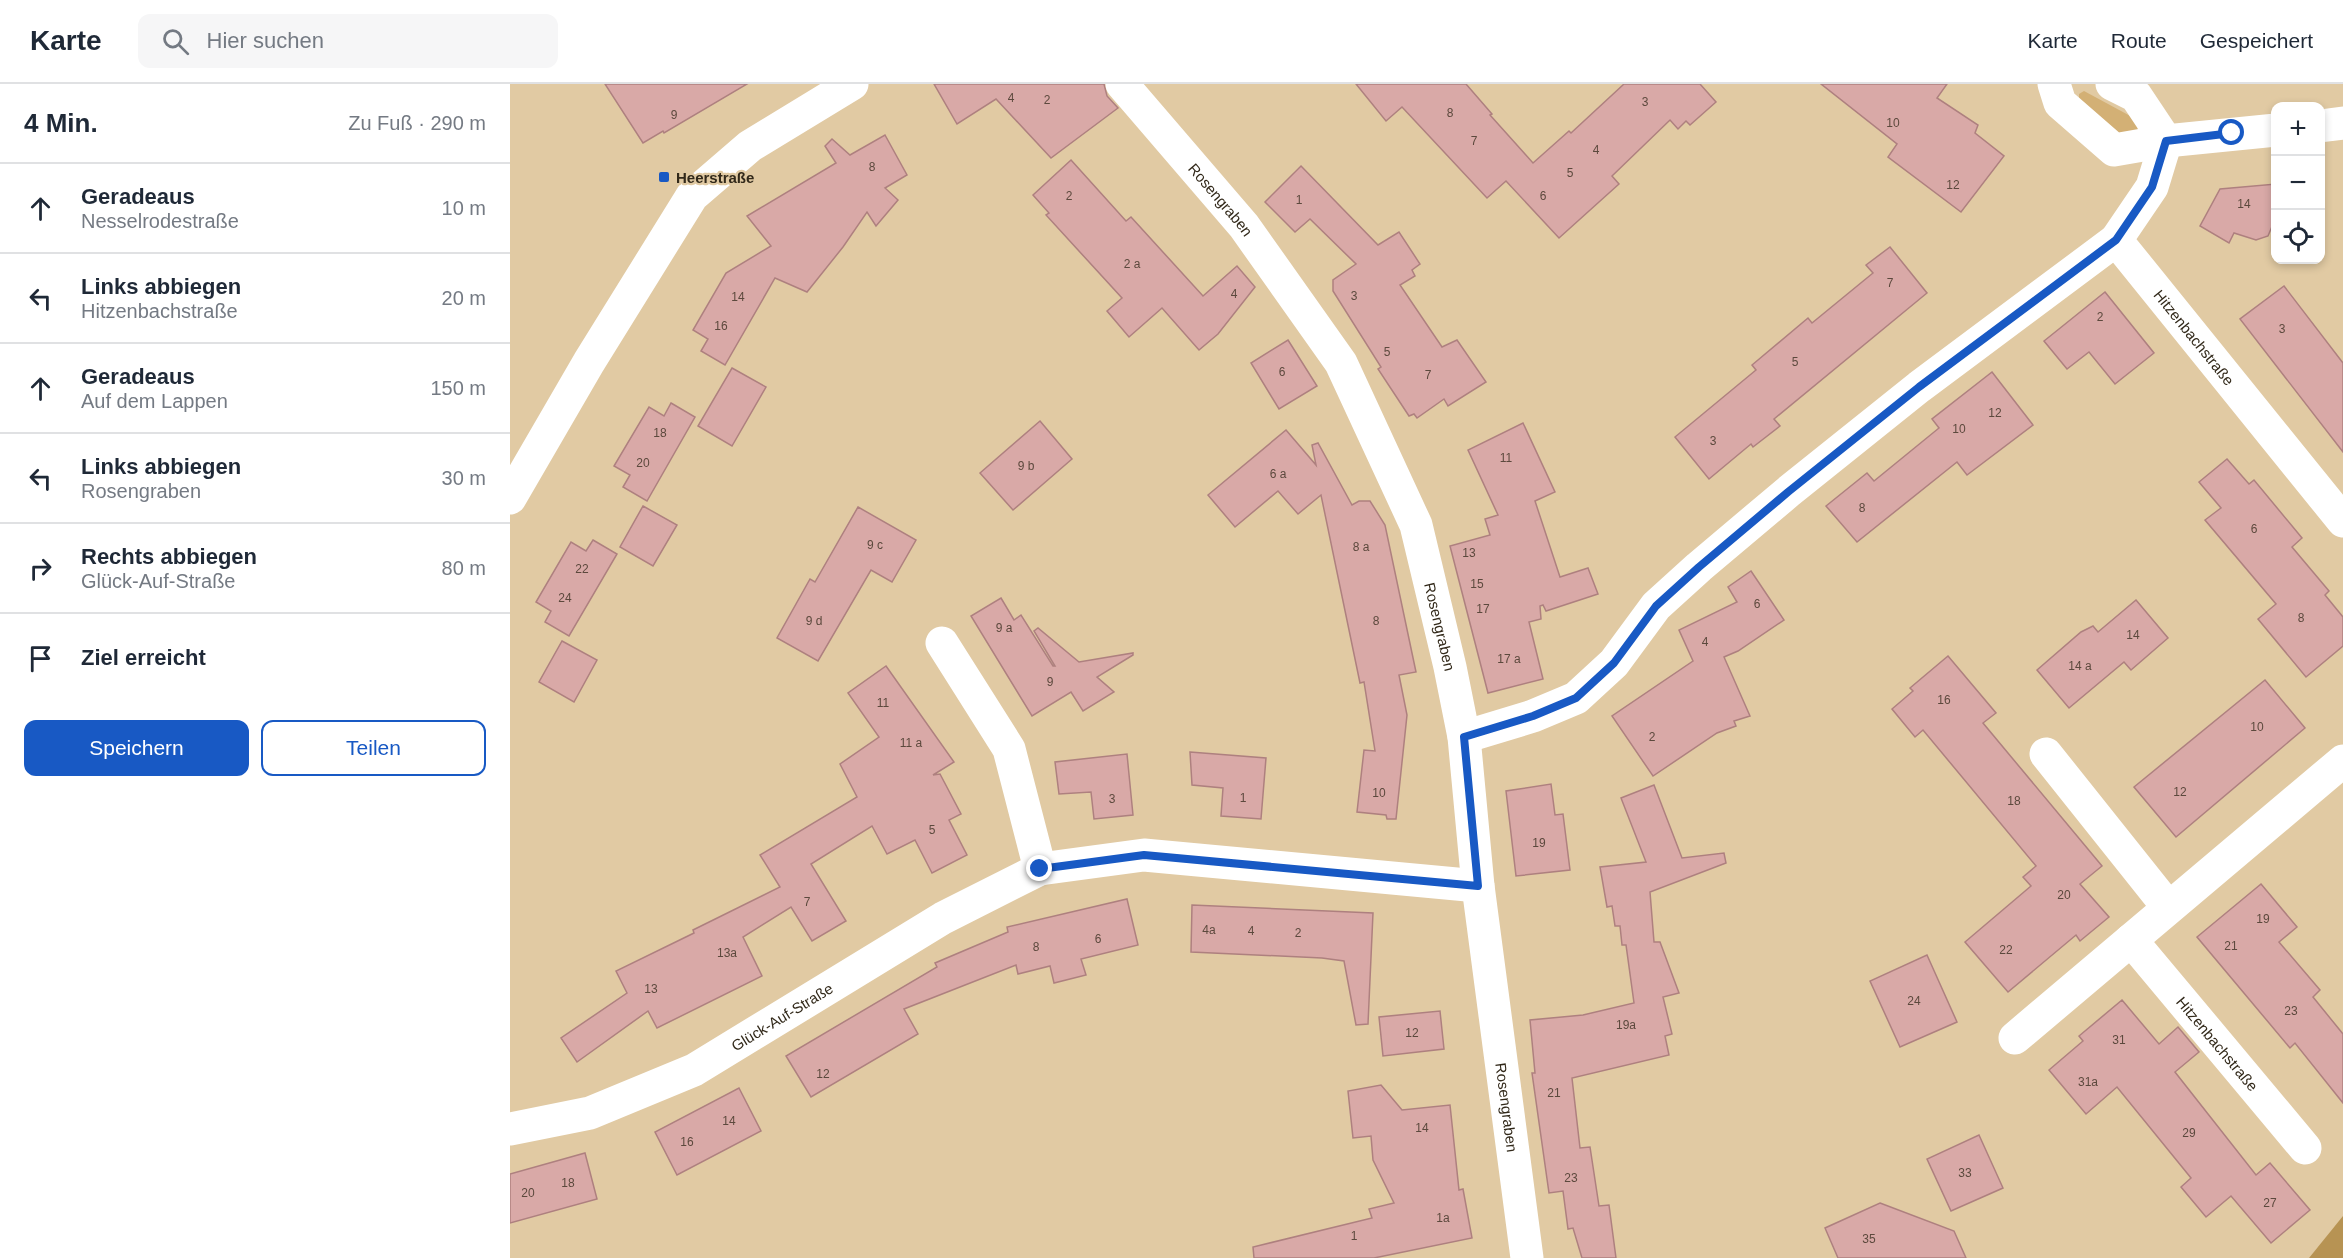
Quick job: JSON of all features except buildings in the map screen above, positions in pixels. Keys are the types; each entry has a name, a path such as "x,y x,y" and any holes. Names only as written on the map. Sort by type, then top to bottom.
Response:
{"street":[{"path":"510,498 589,362 692,196 750,146 852,84"},
{"name":"Rosengraben","path":"1122,84 1245,226 1341,363 1416,525 1450,667 1464,737 1478,886 1527,1258"},
{"path":"2054,84 2060,103 2114,150 2166,141 2271,130"},
{"path":"2112,84 2136,96 2166,141"},
{"path":"2325,125 2343,123"},
{"path":"1464,737 1533,716 1576,698 1614,663 1656,606 1699,567 1919,387 2116,240 2152,187 2166,141"},
{"name":"Hitzenbachstraße","path":"2116,240 2343,521"},
{"path":"942,643 1009,749 1040,869"},
{"path":"2046,754 2168,907"},
{"path":"2015,1038 2343,761"},
{"name":"Glück-Auf-Straße","path":"510,1129 590,1113 694,1070 943,918 1040,869 1144,855 1478,886"},
{"name":"Hitzenbachstraße","path":"2131,940 2305,1148"}],"shaded area":[{"path":"2084,91 2134,118 2138,125 2137,132 2125,140 2079,103 2079,94"},
{"path":"2343,1216 2343,1258 2309,1258"}],"place":[{"name":"Heerstraße","path":"664,177"}],"route":[{"path":"1040,869 1144,855 1478,886 1464,737 1533,716 1576,698 1614,663 1656,606 1699,567 1919,387 2116,240 2152,187 2166,141 2232,133"}]}
